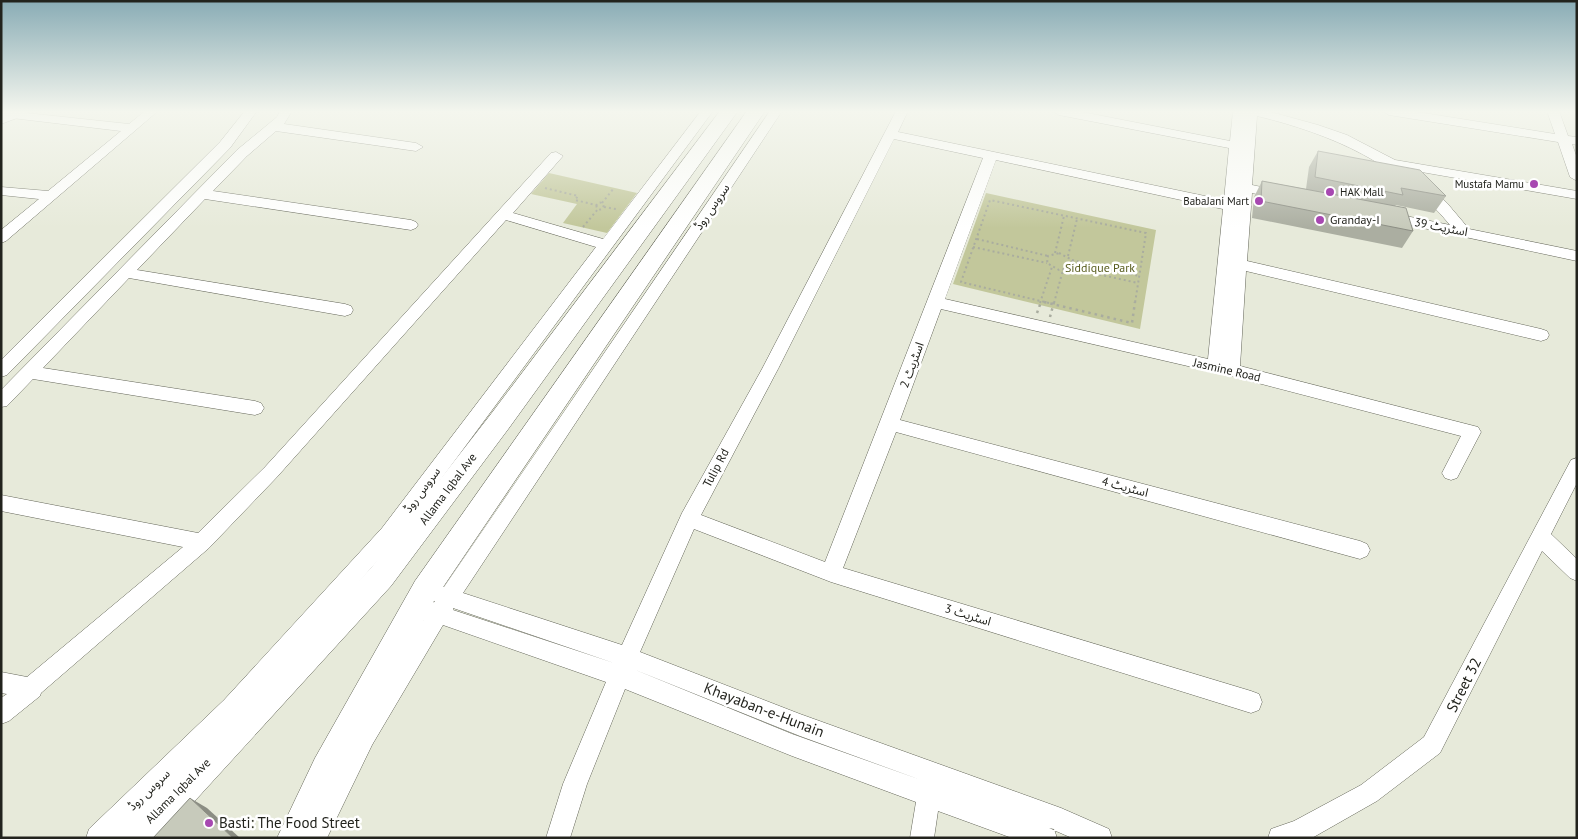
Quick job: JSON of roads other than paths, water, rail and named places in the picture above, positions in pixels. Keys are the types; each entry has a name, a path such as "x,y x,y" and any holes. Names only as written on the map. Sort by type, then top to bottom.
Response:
{"main road":[{"name":"Allama Iqbal Ave","path":"131,838 170,803 381,577 700,150"},
{"path":"294,838 331,762 419,598 729,150"}],"street":[{"path":"1,238 105,150"},
{"path":"1,371 219,150"},
{"path":"1,401 246,150"},
{"name":"سروس روڈ","path":"98,838 232,708 389,534 677,150"},
{"name":"سروس روڈ","path":"314,838 364,737 444,606 750,150"},
{"name":"Tulip Rd","path":"558,838 575,784 623,666 689,519 770,369 882,150"},
{"path":"968,150 1238,207"},
{"path":"1238,207 1246,188 1242,150"},
{"path":"1224,369 1242,150"},
{"path":"1368,150 1392,163 1421,184 1445,206 1464,231"},
{"path":"1572,150 1577,177"},
{"name":"اسٹریٹ 2","path":"831,573 890,424 935,302 967,241 991,155"},
{"path":"1,713 202,542 271,472 556,156"},
{"path":"1392,163 1577,195"},
{"path":"1246,188 1293,198"},
{"path":"1,191 50,196"},
{"path":"202,194 411,225"},
{"name":"اسٹریٹ 39","path":"1369,212 1577,256"},
{"path":"502,214 605,245"},
{"path":"1234,262 1541,334"},
{"path":"127,273 345,310"},
{"name":"Jasmine Road","path":"935,302 1224,369 1472,432 1451,472"},
{"path":"30,372 255,408"},
{"name":"اسٹریٹ 4","path":"890,424 1360,550"},
{"name":"Street 32","path":"1280,838 1300,832 1369,793 1432,746 1577,465"},
{"path":"1,503 202,542"},
{"name":"اسٹریٹ 3","path":"689,519 831,573 1251,702"},
{"path":"1540,536 1577,572"},
{"name":"Khayaban-e-Hunain","path":"419,598 623,666 792,745 1061,820 1100,838"},
{"path":"1,682 32,688"},
{"path":"922,838 931,783"},
{"name":"Khayaban-e-Hunain","path":"931,783 1045,838"}],"place":[{"name":"Mustafa Mamu","path":"1534,184"},
{"name":"HAK Mall","path":"1330,192"},
{"name":"BabaJani Mart","path":"1259,201"},
{"name":"Granday-I","path":"1320,220"},
{"name":"Basti: The Food Street","path":"209,823"}],"park label":[{"name":"Siddique Park","path":"1100,268"}]}
